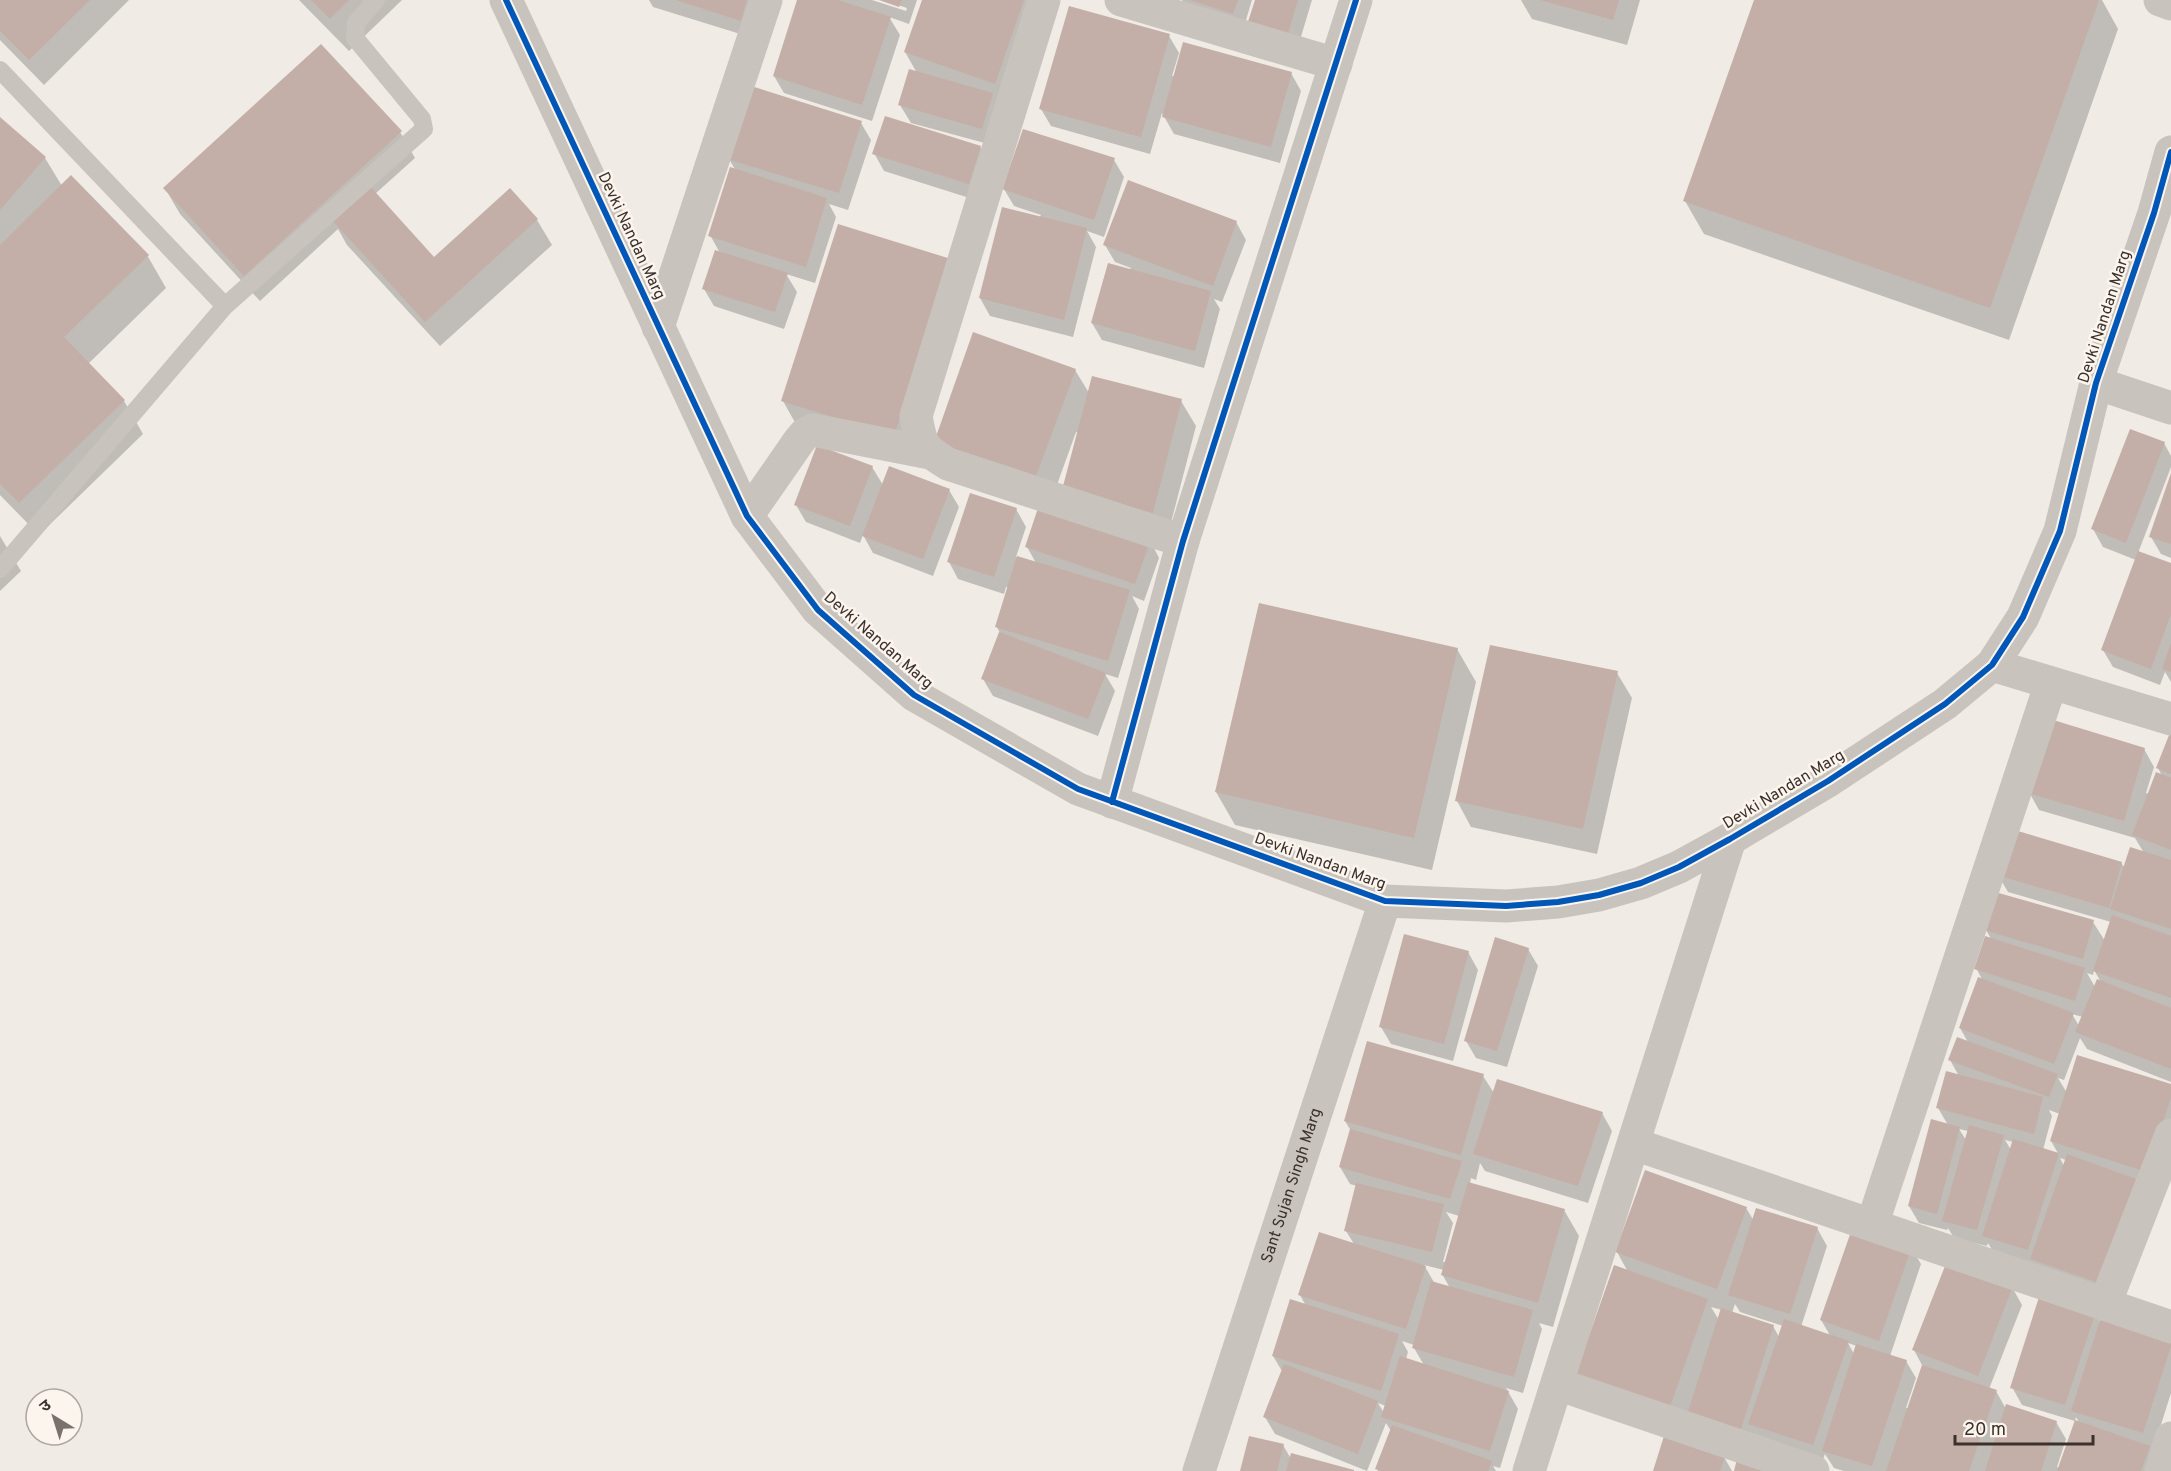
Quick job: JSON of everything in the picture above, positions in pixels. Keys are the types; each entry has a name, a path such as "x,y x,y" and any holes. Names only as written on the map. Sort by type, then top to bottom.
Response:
{"street":[{"name":"Devki Nandan Marg","path":"506,0 747,516 818,610 914,695 1078,789 1385,901 1506,906 1599,896 1641,883 1730,840 1828,781 1945,704 1992,665 2023,616 2060,531 2096,383 2154,213 2171,152"},
{"path":"658,327 766,0"},
{"path":"930,453 920,440 916,416 1044,0"},
{"path":"1121,0 1336,64"},
{"path":"1112,802 1183,541 1356,0"},
{"path":"2160,0 2171,4"},
{"path":"2096,383 2171,408"},
{"path":"747,516 799,441 813,430 930,453 948,464 1183,541"},
{"path":"1992,665 2171,719"},
{"path":"1872,1225 2051,683"},
{"path":"1529,1471 1730,840"},
{"name":"Sant Sujan Singh Marg","path":"1199,1471 1385,901"},
{"path":"2105,1304 2171,1135"},
{"path":"1634,1144 2171,1327"},
{"path":"1557,1384 1813,1471"},
{"path":"2161,1471 2171,1438"}],"lane":[{"path":"0,569 225,306 424,129 422,118 355,38 356,23 376,0"},
{"path":"0,70 225,306"}],"building":[{"path":"0,0 90,0 29,60 0,31"},
{"path":"311,0 349,0 330,19"},
{"path":"676,0 747,0 741,21"},
{"path":"797,0 838,0 891,17 862,105 773,76"},
{"path":"879,0 902,0 899,7"},
{"path":"922,0 1024,0 995,84 904,52"},
{"path":"1190,0 1238,0 1233,14"},
{"path":"1255,0 1298,0 1285,43 1245,31"},
{"path":"1540,0 1619,0 1613,20"},
{"path":"1754,0 2099,0 1990,308 1683,201"},
{"path":"1069,6 1170,34 1141,137 1039,109"},
{"path":"1183,42 1292,72 1271,147 1162,117"},
{"path":"321,44 402,131 244,276 163,188"},
{"path":"909,69 993,93 982,129 898,105"},
{"path":"751,86 862,121 839,193 727,159"},
{"path":"885,116 981,146 969,184 872,154"},
{"path":"0,117 46,157 0,210"},
{"path":"1023,129 1115,158 1094,220 1002,189"},
{"path":"730,167 827,198 806,267 708,236"},
{"path":"71,175 149,255 64,337 125,400 19,503 0,484 0,245"},
{"path":"1128,180 1237,221 1213,286 1103,245"},
{"path":"369,185 434,257 510,188 538,219 425,322 331,219"},
{"path":"1002,207 1087,228 1064,320 979,298"},
{"path":"838,224 951,259 894,436 781,401"},
{"path":"715,250 788,273 775,312 702,289"},
{"path":"1108,263 1211,291 1195,351 1091,323"},
{"path":"973,332 1076,369 1034,481 933,445"},
{"path":"1092,376 1182,399 1153,513 1062,490"},
{"path":"2130,429 2165,442 2126,543 2091,529"},
{"path":"817,445 873,466 850,526 794,505"},
{"path":"889,466 950,489 923,559 862,536"},
{"path":"2171,473 2171,544 2149,537"},
{"path":"970,493 1017,508 994,577 947,562"},
{"path":"1040,502 1151,539 1135,584 1025,547"},
{"path":"2138,551 2171,563 2171,614 2151,669 2101,650"},
{"path":"1017,556 1130,590 1108,661 995,627"},
{"path":"1259,603 1458,648 1414,838 1215,792"},
{"path":"999,632 1106,673 1088,719 981,679"},
{"path":"2171,643 2171,672 2162,669"},
{"path":"1490,645 1618,671 1583,829 1455,801"},
{"path":"2050,719 2145,748 2124,821 2028,793"},
{"path":"2171,730 2171,774 2156,768"},
{"path":"2156,772 2171,778 2171,850 2132,835"},
{"path":"2011,829 2122,862 2109,908 1997,875"},
{"path":"2130,847 2171,860 2171,929 2110,909"},
{"path":"1995,892 2094,920 2083,959 1984,930"},
{"path":"2112,915 2171,936 2171,998 2093,971"},
{"path":"1404,934 1469,951 1444,1044 1379,1027"},
{"path":"1985,936 2085,968 2075,1001 1974,969"},
{"path":"1495,937 1529,948 1497,1051 1464,1041"},
{"path":"1978,977 2074,1013 2054,1064 1959,1028"},
{"path":"2097,979 2171,1008 2171,1069 2075,1032"},
{"path":"1957,1037 2058,1074 2049,1097 1948,1060"},
{"path":"1367,1041 1484,1074 1461,1155 1344,1121"},
{"path":"2077,1055 2171,1084 2171,1097 2147,1172 2050,1141"},
{"path":"1946,1071 2043,1097 2034,1134 1936,1108"},
{"path":"1497,1079 1603,1112 1578,1186 1473,1154"},
{"path":"1931,1119 1960,1127 1937,1214 1908,1206"},
{"path":"1969,1125 2004,1135 1977,1230 1942,1221"},
{"path":"1350,1129 1462,1161 1450,1199 1339,1167"},
{"path":"2013,1139 2059,1153 2028,1250 1982,1236"},
{"path":"2067,1154 2136,1179 2099,1283 2030,1259"},
{"path":"1645,1170 1747,1207 1717,1289 1615,1252"},
{"path":"1468,1182 1565,1209 1538,1303 1441,1275"},
{"path":"1356,1183 1444,1204 1432,1252 1344,1231"},
{"path":"1756,1208 1818,1227 1790,1314 1728,1295"},
{"path":"1853,1226 1912,1246 1879,1341 1820,1320"},
{"path":"1319,1232 1426,1266 1406,1329 1298,1295"},
{"path":"1947,1261 2013,1286 1978,1376 1912,1350"},
{"path":"1614,1265 1708,1299 1668,1412 1574,1378"},
{"path":"1431,1281 1533,1310 1514,1377 1412,1348"},
{"path":"2040,1294 2096,1311 2065,1405 2010,1388"},
{"path":"1290,1299 1399,1334 1381,1391 1272,1356"},
{"path":"1721,1308 1774,1325 1738,1438 1685,1421"},
{"path":"2101,1317 2171,1339 2171,1346 2143,1433 2071,1411"},
{"path":"1784,1319 1849,1341 1813,1445 1748,1424"},
{"path":"1856,1344 1907,1360 1872,1466 1822,1451"},
{"path":"1400,1356 1509,1391 1490,1451 1381,1417"},
{"path":"1284,1364 1378,1401 1358,1454 1263,1417"},
{"path":"1922,1365 1997,1390 1969,1471 1886,1471"},
{"path":"2006,1404 2057,1421 2041,1471 1985,1471"},
{"path":"2075,1420 2150,1446 2141,1471 2057,1471"},
{"path":"1392,1425 1492,1461 1488,1471 1381,1471 1375,1469"},
{"path":"1249,1436 1284,1444 1277,1471 1240,1471"},
{"path":"1664,1436 1725,1456 1720,1471 1653,1471"},
{"path":"1291,1453 1354,1470 1354,1471 1286,1471"},
{"path":"1737,1459 1777,1471 1734,1471"}],"cycle path":[{"path":"506,0 747,516 818,610 914,695 1078,789 1385,901 1506,906 1558,902 1599,895 1641,883 1679,867 1828,781 1945,704 1992,665 2023,617 2060,531 2096,383 2154,213 2171,152"},
{"path":"1112,802 1183,541 1356,0"}]}
